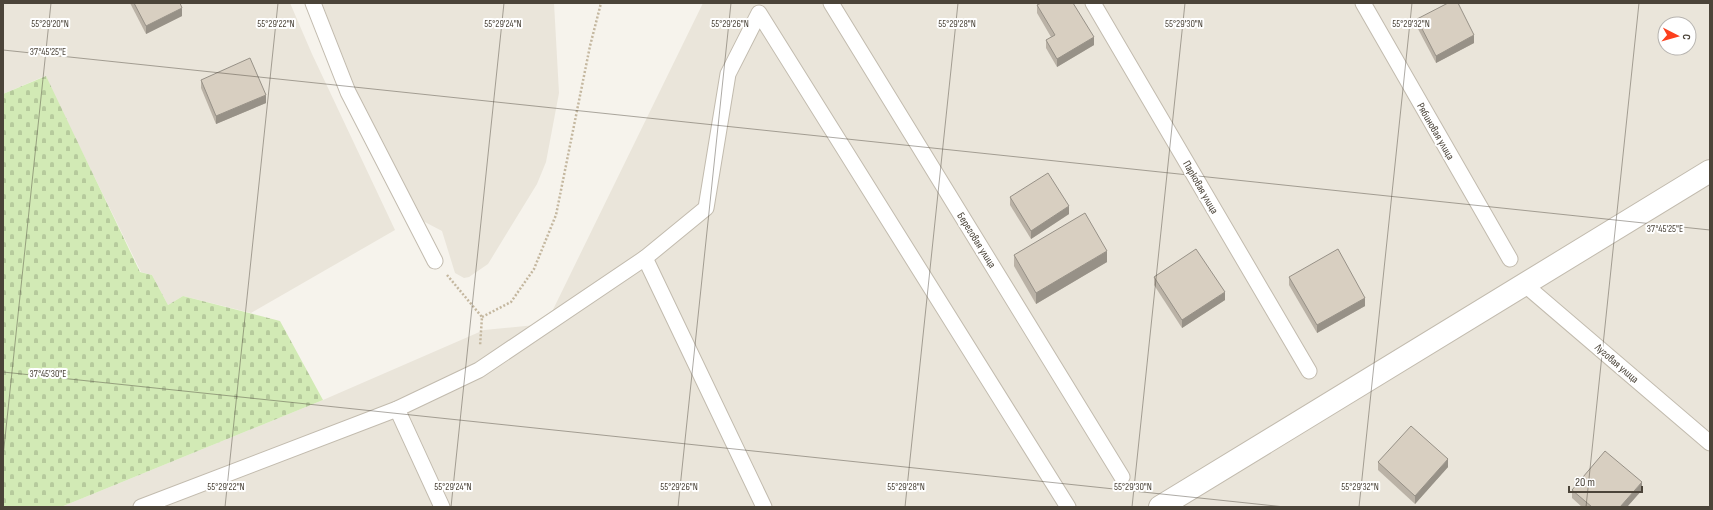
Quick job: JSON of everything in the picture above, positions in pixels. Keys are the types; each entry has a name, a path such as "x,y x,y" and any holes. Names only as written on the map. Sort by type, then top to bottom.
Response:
{"street":[{"path":"1160,507 1710,171"}],"lane":[{"path":"313,3 348,92 435,261"},
{"name":"Береговая улица","path":"831,3 1122,477"},
{"name":"Парковая улица","path":"1093,3 1309,371"},
{"name":"Рябиновая улица","path":"1363,3 1510,259"},
{"path":"141,507 397,409 479,370 645,258 706,208 728,74 759,14 1068,507"},
{"path":"645,258 764,507"},
{"name":"Луговая улица","path":"1524,284 1710,443"},
{"path":"397,409 442,507"}],"path":[{"path":"482,317 511,302 534,269 556,215 590,46 601,3"},
{"path":"435,261 482,317 479,370"}],"shaded area":[{"path":"3,3 290,3 312,54 395,230 251,313 183,296 168,305 152,275 141,272 45,76 3,94"},
{"path":"322,3 554,3 559,93 546,162 537,184 488,264 469,277 464,278 455,273 442,231 419,219 353,85"},
{"path":"703,3 1710,3 1710,507 61,507 323,400 484,330 546,324"}],"green space":[{"path":"46,76 140,272 152,275 168,305 183,296 280,321 323,400 61,507 3,507 3,94"}],"building":[{"path":"134,3 180,3 182,8 146,26"},
{"path":"1041,3 1073,3 1094,37 1057,59 1046,40 1055,35 1037,5"},
{"path":"1448,3 1458,3 1474,35 1436,56 1417,19"},
{"path":"250,58 266,95 216,116 201,80"},
{"path":"1048,173 1069,206 1031,231 1010,197"},
{"path":"1085,213 1107,251 1036,293 1014,255"},
{"path":"1196,249 1225,292 1182,320 1154,277"},
{"path":"1338,249 1365,298 1317,325 1289,277"},
{"path":"1411,426 1448,459 1415,496 1378,462"},
{"path":"1605,451 1642,482 1620,507 1592,507 1572,490"}]}
